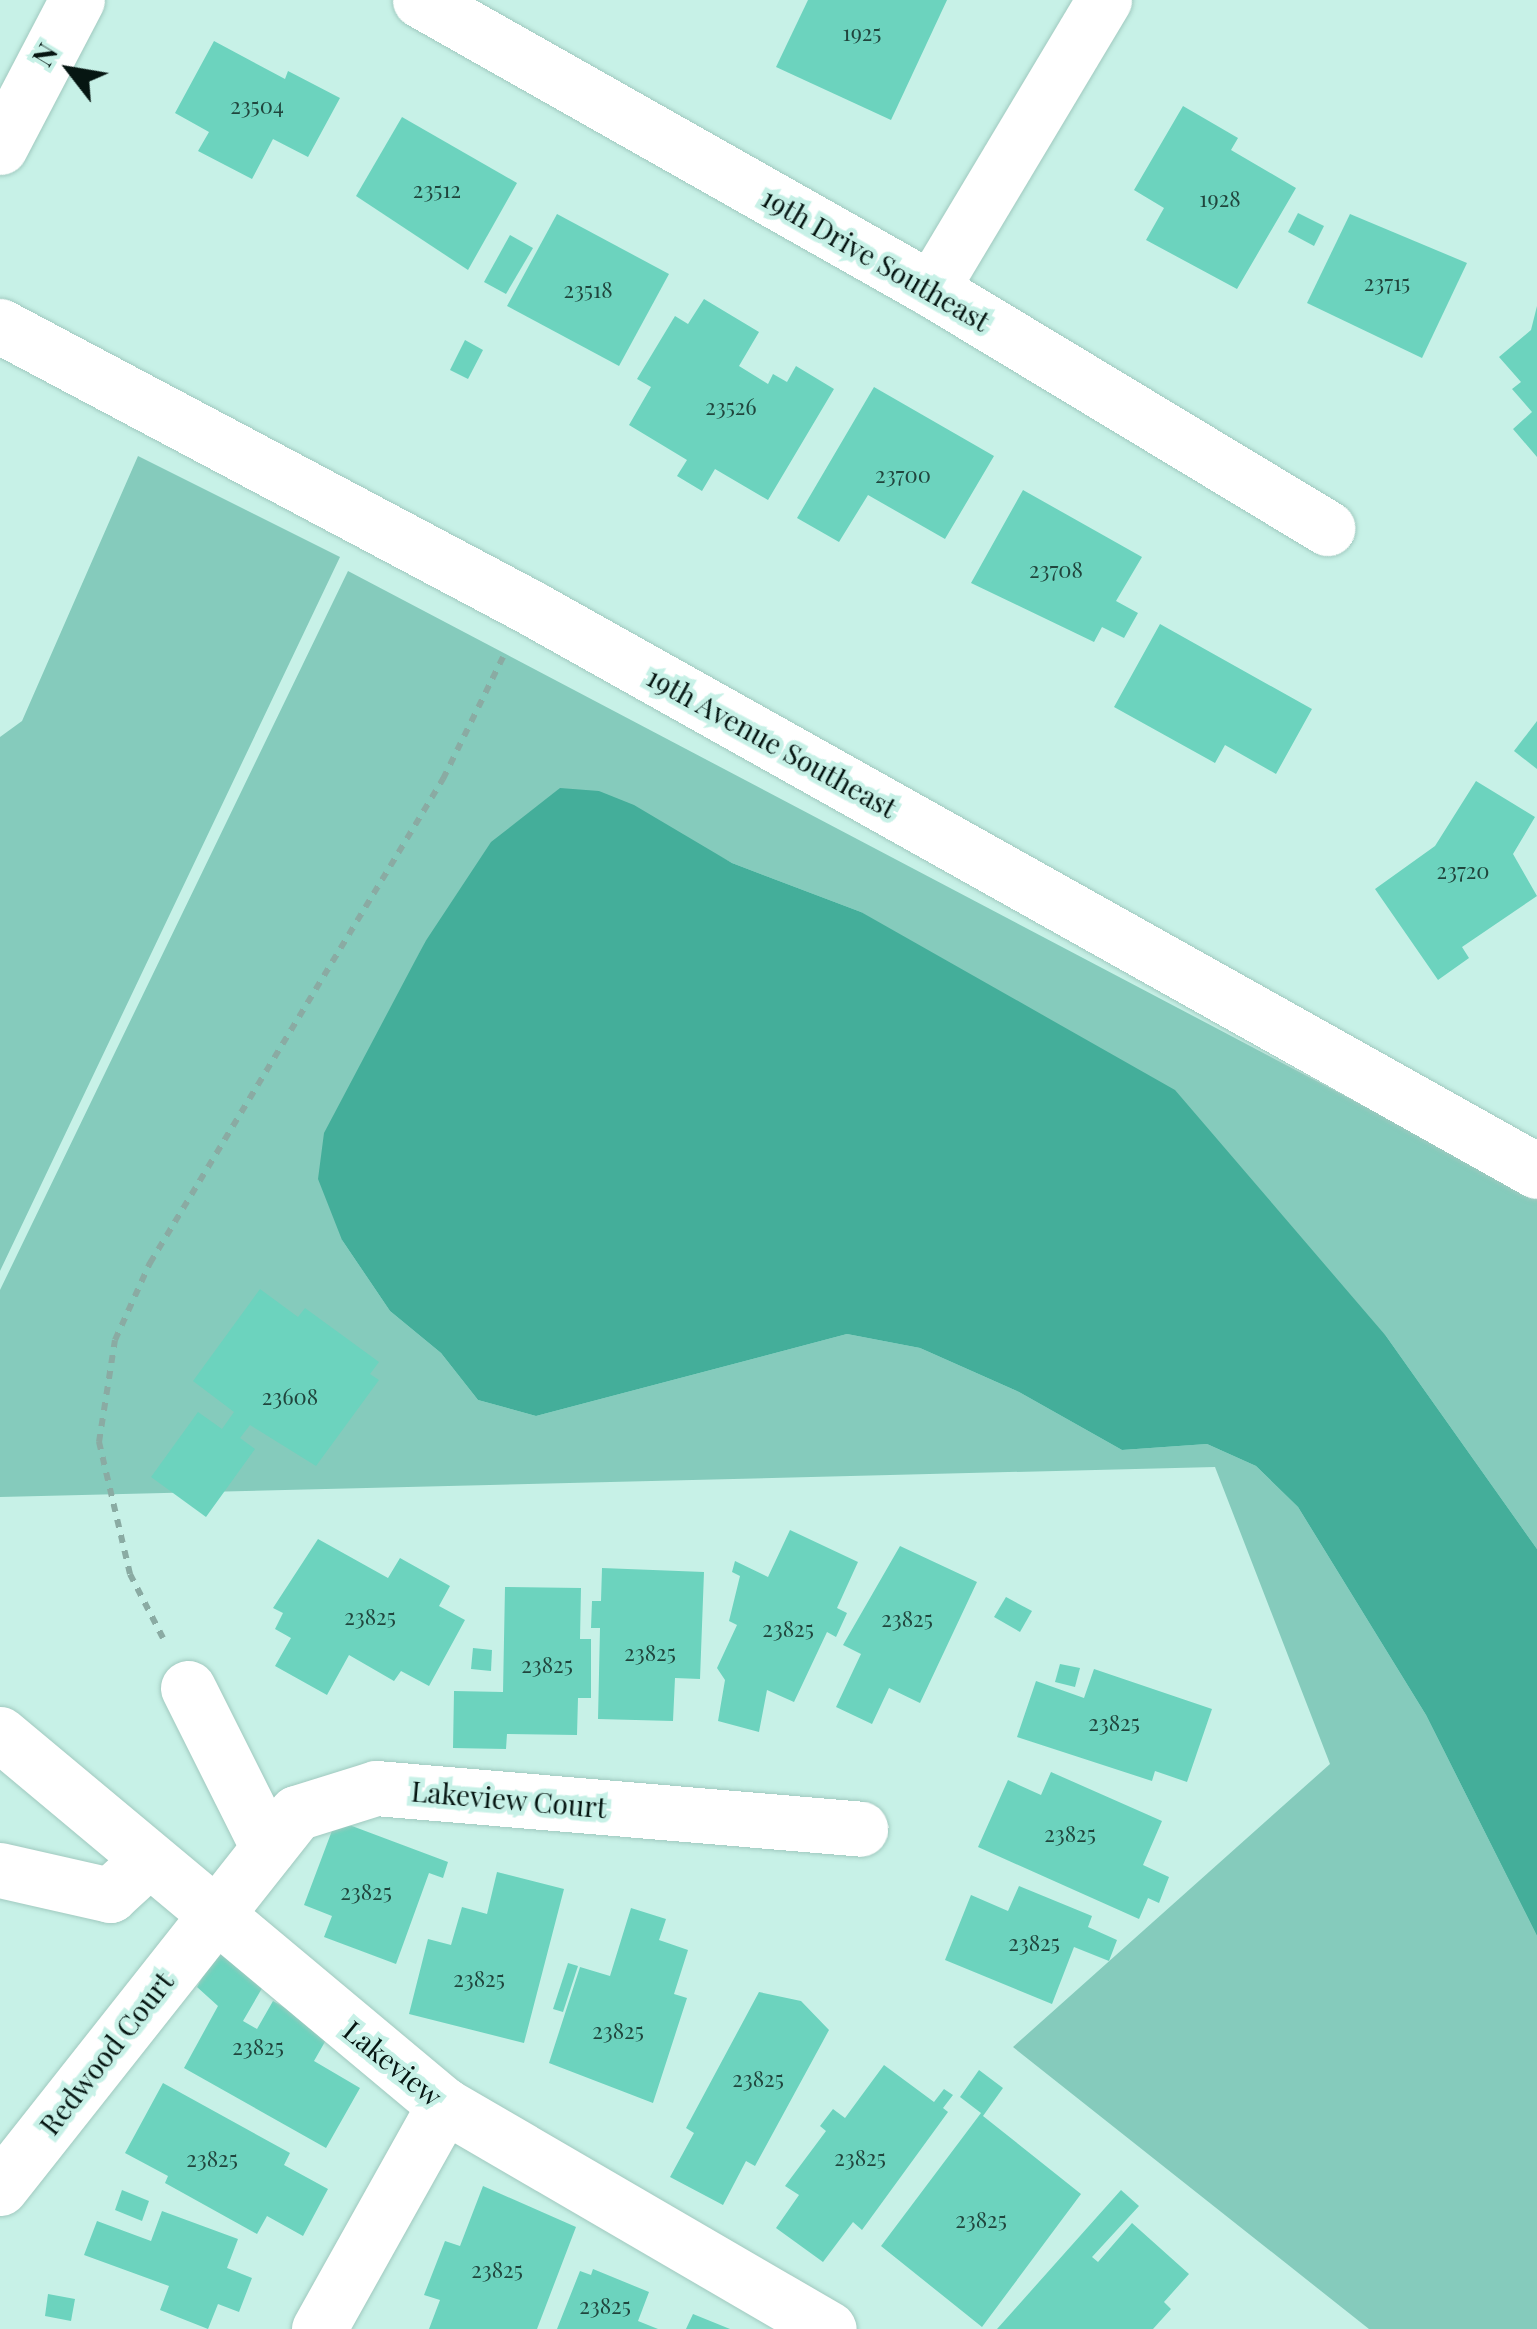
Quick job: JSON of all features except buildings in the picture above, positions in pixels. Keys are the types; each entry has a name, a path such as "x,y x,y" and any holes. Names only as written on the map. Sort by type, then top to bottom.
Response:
{"street":[{"path":"0,147 77,0"},
{"name":"19th Drive Southeast","path":"420,0 930,289 1327,528"},
{"path":"930,289 1104,0"},
{"name":"19th Avenue Southeast","path":"0,326 528,606 1537,1171"},
{"path":"188,1688 268,1848"},
{"name":"Lakeview","path":"0,1734 213,1918 444,2105 829,2329"},
{"name":"Lakeview Court","path":"213,1918 296,1813 376,1788 860,1829"},
{"path":"0,1870 110,1895 146,1860"},
{"name":"Redwood Court","path":"0,2188 213,1918"},
{"path":"319,2329 444,2105"}],"path":[{"path":"188,1688 130,1574 99,1442 115,1340 150,1262 443,779 528,606"}],"shaded area":[{"path":"138,456 340,557 0,1271 0,737 22,721"},
{"path":"348,571 1537,1197 1537,1549 1386,1336 861,912 732,863 598,791 425,942 381,1032 342,1240 390,1311 441,1353 478,1400 536,1416 847,1334 920,1348 1019,1392 1122,1450 1207,1444 1256,1466 1298,1507 1426,1715 1537,1936 1537,2329 1369,2329 1013,2047 1330,1764 1215,1467 0,1497 0,1290"},
{"path":"560,788 599,791 634,805 732,863 861,912 1175,1090 1386,1336 1537,1549 1537,1936 1426,1715 1298,1507 1256,1466 1207,1444 1122,1450 1019,1392 920,1348 847,1334 536,1416 478,1400 441,1353 390,1311 342,1240 318,1179 324,1133 425,942 491,842"}]}
